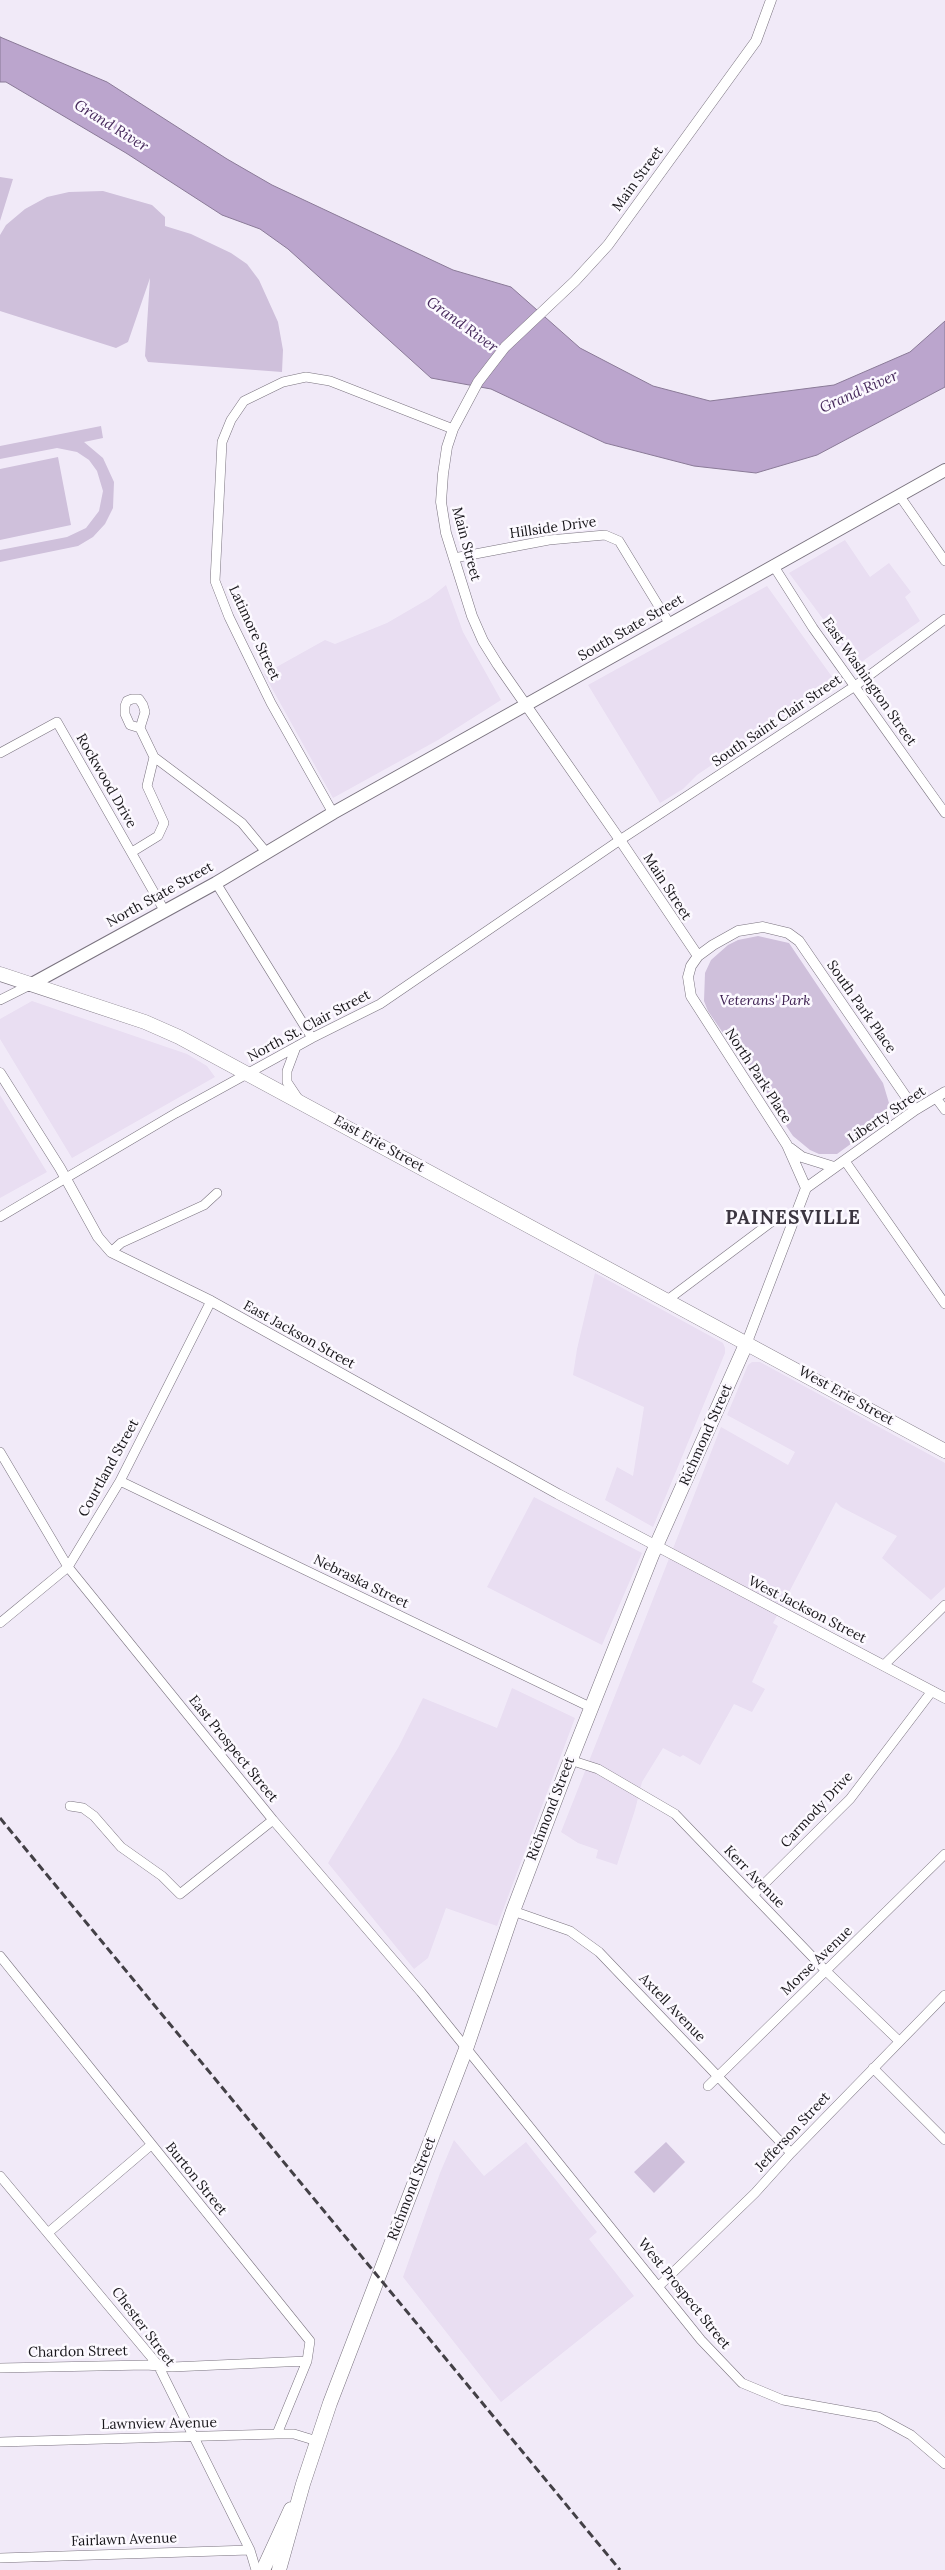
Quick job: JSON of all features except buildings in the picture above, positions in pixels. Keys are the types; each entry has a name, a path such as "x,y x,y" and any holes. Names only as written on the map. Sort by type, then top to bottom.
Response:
{"main road":[{"name":"South State Street","path":"332,813 945,470"},
{"name":"North State Street","path":"30,985 216,883 332,813"},
{"name":"East Erie Street","path":"0,974 145,1022 249,1073 666,1301 747,1342"},
{"name":"West Erie Street","path":"747,1342 945,1451"},
{"name":"Richmond Street","path":"280,2570 303,2484 317,2441 466,2049 513,1911 570,1760 657,1545 747,1342"},
{"name":"Richmond Street","path":"264,2570 303,2484"}],"street":[{"name":"Main Street","path":"698,956 483,641 472,616 446,533 441,502 447,447 453,429 478,382 500,353 575,281 608,244 756,41 771,0"},
{"name":"Latimore Street","path":"332,813 271,703 228,617 216,581 220,526 219,471 222,442 231,420 244,401 282,382 306,377 330,381 453,429"},
{"path":"899,495 945,561"},
{"name":"Hillside Drive","path":"454,558 549,540 605,534 619,540 670,623"},
{"name":"East Washington Street","path":"773,565 813,628 945,813"},
{"name":"South Saint Clair Street","path":"620,840 855,686 945,619"},
{"name":"Rockwood Drive","path":"0,753 57,722 164,910"},
{"path":"140,728 154,757 242,823 266,852"},
{"path":"132,852 158,836 164,823 147,786 154,757"},
{"name":"North St. Clair Street","path":"0,1217 249,1073 386,1000 620,840"},
{"path":"216,883 312,1038"},
{"name":"South Park Place","path":"698,956 738,931 763,927 776,928 788,933 799,941 916,1110"},
{"name":"North Park Place","path":"698,956 690,966 688,977 691,996 787,1146 806,1188"},
{"name":"North State Street","path":"0,1000 30,985"},
{"path":"296,1047 287,1070 288,1082 299,1100"},
{"name":"East Jackson Street","path":"0,1073 66,1179 98,1236 111,1252 211,1301 558,1494 657,1545"},
{"name":"Liberty Street","path":"845,1162 916,1110 945,1092"},
{"path":"936,1098 945,1110"},
{"name":"North Park Place","path":"787,1146 802,1157 834,1167"},
{"path":"806,1188 834,1167 845,1162 945,1304"},
{"name":"Richmond Street","path":"747,1342 806,1188"},
{"path":"111,1252 121,1243 204,1205 217,1193"},
{"path":"666,1301 774,1220 784,1215 796,1214"},
{"name":"Courtland Street","path":"0,1623 68,1567 120,1481 211,1301"},
{"name":"East Prospect Street","path":"0,1452 68,1567 273,1820 420,1992 466,2049"},
{"name":"Nebraska Street","path":"120,1481 590,1708"},
{"name":"West Jackson Street","path":"657,1545 945,1698"},
{"path":"884,1665 945,1605"},
{"name":"Carmody Drive","path":"753,1895 850,1799 932,1691"},
{"name":"Kerr Avenue","path":"570,1760 598,1769 675,1814 827,1972 899,2041"},
{"path":"70,1806 83,1808 94,1816 121,1847 162,1876 180,1894 273,1820"},
{"name":"Morse Avenue","path":"708,2086 827,1972 945,1854"},
{"name":"Axtell Avenue","path":"513,1911 570,1931 599,1952 791,2153"},
{"name":"Burton Street","path":"1,1959 310,2341 307,2361 276,2434"},
{"name":"Jefferson Street","path":"659,2286 754,2194 899,2041 945,1996"},
{"name":"West Prospect Street","path":"466,2049 701,2340 742,2383 783,2400 878,2417 911,2435 945,2464"},
{"path":"874,2068 945,2140"},
{"path":"49,2232 151,2145"},
{"name":"Chester Street","path":"0,2176 49,2232 158,2365 250,2550 256,2570"},
{"name":"Chardon Street","path":"0,2368 307,2361"},
{"name":"Lawnview Avenue","path":"0,2442 195,2438 276,2434 294,2434 317,2441"},
{"name":"Fairlawn Avenue","path":"0,2558 250,2550"}],"shaded area":[{"path":"845,540 870,577 889,563 911,592 905,597 920,621 857,665 789,573"},
{"path":"446,585 463,632 501,700 438,740 333,798 264,674 325,640 335,644 387,623 430,598"},
{"path":"767,586 835,681 697,775 683,789 660,803 588,685"},
{"path":"32,1001 187,1054 207,1066 215,1077 72,1158 0,1039 0,1019"},
{"path":"0,1095 47,1172 0,1198"},
{"path":"595,1273 723,1343 725,1348 725,1353 653,1527 605,1500 617,1467 633,1476 644,1407 573,1375 577,1349"},
{"path":"752,1362 760,1362 945,1463 945,1587 931,1600 882,1558 897,1536 841,1507 836,1502 773,1623 778,1626 752,1682 765,1689 752,1712 734,1704 700,1765 683,1755 680,1757 663,1748 642,1782 617,1865 596,1858 598,1850 578,1843 561,1832 721,1427 788,1465 795,1452 727,1415 748,1365"},
{"path":"534,1497 642,1553 602,1645 487,1587"},
{"path":"512,1688 575,1718 497,1926 446,1908 428,1958 414,1969 328,1863 398,1748 423,1698 497,1728"},
{"path":"454,2140 484,2176 526,2142 597,2232 589,2239 634,2296 501,2402 403,2277 440,2173"}],"green space":[{"path":"0,177 13,179 0,221"},
{"path":"103,191 152,205 165,217 165,226 191,234 231,253 247,264 259,280 278,322 283,350 282,372 148,362 145,356 150,278 128,342 116,348 0,311 0,235 6,225 25,209 47,197 69,192"},
{"path":"101,426 103,438 84,442 103,458 114,482 113,508 105,524 93,537 78,546 0,562 0,550 67,537 86,528 99,511 103,491 97,471 89,460 77,452 57,448 0,459 0,446"},
{"path":"58,457 71,525 0,540 0,469"},
{"name":"Veterans' Park","path":"758,936 789,943 883,1083 889,1103 885,1116 837,1154 819,1154 810,1150 793,1136 708,1011 704,1001 705,973 711,960 728,945 738,940"},
{"path":"666,2142 685,2162 654,2193 634,2172"}],"water":[{"name":"Grand River","path":"0,37 107,82 227,159 272,185 453,270 511,287 580,348 653,386 710,401 834,385 910,352 945,321 945,387 817,455 756,473 694,466 605,443 491,389 431,378 288,249 260,229 222,215 126,153 6,82 0,82"}],"railway":[{"path":"0,1818 620,2570"}],"district":[{"name":"PAINESVILLE","path":"793,1219"}]}
